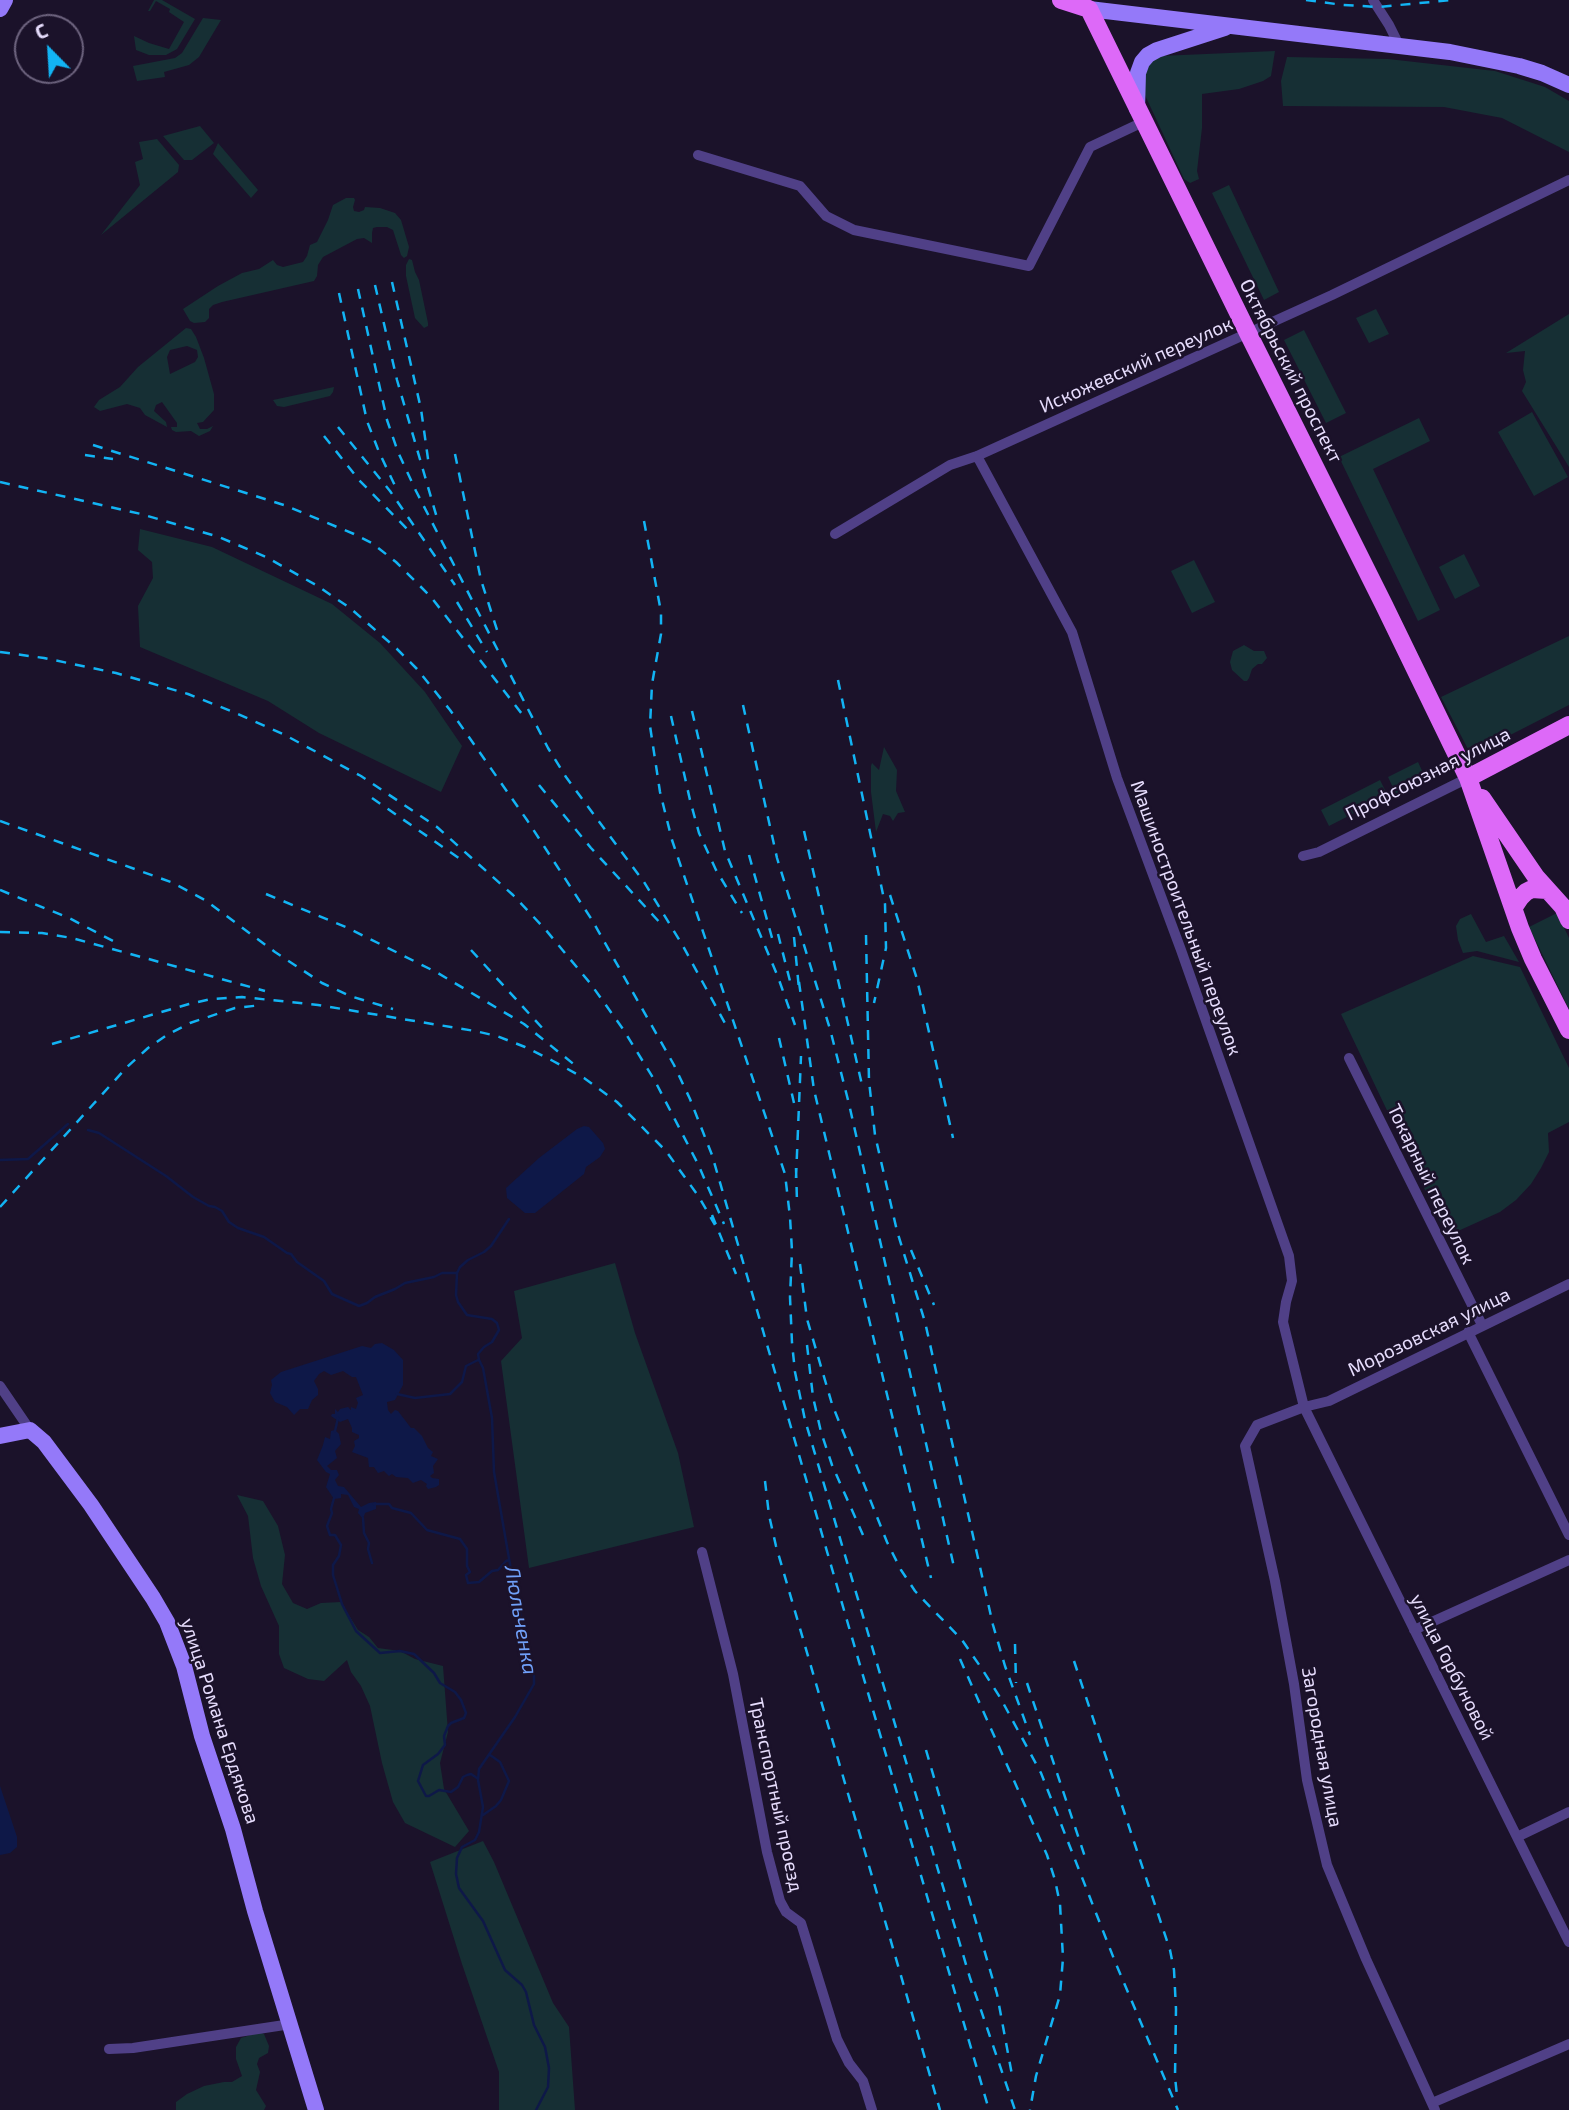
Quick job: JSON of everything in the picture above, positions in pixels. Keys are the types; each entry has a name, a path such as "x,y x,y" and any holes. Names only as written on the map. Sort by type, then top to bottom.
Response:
{"main road":[{"path":"1061,0 1088,9"},
{"name":"Октябрьский проспект","path":"1088,9 1468,778 1533,958 1569,1030"},
{"name":"Профсоюзная улица","path":"1468,778 1569,724"},
{"name":"Октябрьский проспект","path":"1468,778 1536,877 1567,910"},
{"path":"1514,907 1526,892 1541,888 1547,890"}],"street":[{"path":"0,9 5,0"},
{"path":"1373,0 1399,45"},
{"path":"1088,9 1450,52 1519,66 1569,85"},
{"path":"698,155 800,186 826,216 854,230 1029,266 1090,147 1140,116 1138,73 1142,62 1157,50 1227,27"},
{"name":"Искожевский переулок","path":"835,534 950,466 1248,333 1569,180"},
{"name":"Машиностроительный переулок","path":"977,456 1072,632 1117,778 1289,1256 1292,1281 1283,1322 1304,1407"},
{"name":"Профсоюзная улица","path":"1303,856 1318,852 1468,778"},
{"name":"Токарный переулок","path":"1349,1058 1482,1325"},
{"name":"Морозовская улица","path":"1304,1407 1329,1401 1569,1284"},
{"path":"1468,1332 1569,1535"},
{"name":"улица Романа Ердякова","path":"0,1386 30,1430 44,1442 91,1505 167,1622 184,1666 202,1736 233,1829 255,1911 316,2110"},
{"name":"улица Горбуновой","path":"1304,1407 1569,1942"},
{"name":"Загородная улица","path":"1304,1407 1257,1425 1245,1446 1294,1684 1307,1780 1327,1865 1366,1959 1434,2107"},
{"path":"0,1436 30,1430"},
{"name":"Транспортный проезд","path":"702,1552 733,1674 767,1852 780,1901 786,1912 801,1923 837,2039 849,2063 863,2081 872,2110"},
{"path":"1414,1630 1569,1560"},
{"path":"1517,1837 1569,1812"},
{"path":"109,2049 133,2048 291,2024"},
{"path":"1434,2107 1569,2044"}],"green space":[{"path":"154,0 162,0 195,19 177,49 166,55 149,55 136,50 134,36 169,49 184,22 156,1 148,11"},
{"path":"203,18 221,20 199,57 189,65 164,72 165,77 137,81 133,66 175,58 182,53"},
{"path":"1275,51 1271,76 1263,81 1239,89 1202,94 1202,128 1197,171 1199,179 1190,183 1184,179 1144,93 1146,66 1160,56"},
{"path":"1287,57 1388,59 1495,71 1545,87 1569,101 1569,152 1502,118 1444,107 1283,106 1281,81"},
{"path":"200,126 214,143 192,160 184,160 163,136"},
{"path":"157,139 179,165 178,172 101,235 140,185 135,162 143,159 139,142"},
{"path":"218,143 258,190 251,198 213,154"},
{"path":"1229,185 1279,292 1264,300 1212,193"},
{"path":"346,198 354,198 354,211 359,212 365,207 395,213 401,220 409,247 407,256 404,258 401,255 393,230 387,227 373,228 372,243 364,238 357,239 323,257 314,281 222,302 209,309 209,318 205,322 190,321 183,309 242,273 259,269 273,260 283,267 303,262 310,245 317,242 333,205"},
{"path":"409,259 412,260 419,280 428,323 424,328 415,318 406,276"},
{"path":"1376,309 1389,334 1369,343 1356,318"},
{"path":"1569,314 1569,467 1522,391 1526,382 1523,370 1525,351 1506,353"},
{"path":"186,328 191,329 204,358 214,394 214,410 203,422 197,423 200,429 213,426 210,431 199,436 191,431 172,430 171,427 177,427 177,423 162,402 156,405 154,411 166,422 167,427 145,415 140,408 127,404 100,411 94,407 99,400 120,387 138,367","holes":["187,346 197,350 198,357 195,362 170,374 167,357 170,350"]},
{"path":"1304,330 1346,413 1326,423 1284,340"},
{"path":"334,387 330,396 284,407 277,406 273,400"},
{"path":"1532,412 1568,477 1534,496 1498,432"},
{"path":"1419,418 1430,441 1373,469 1440,610 1418,621 1339,457"},
{"path":"140,529 212,547 332,604 380,643 425,692 462,746 441,792 319,733 268,701 140,647 138,606 153,578 152,562 138,550"},
{"path":"1464,554 1480,586 1455,599 1439,567"},
{"path":"1194,560 1215,602 1192,613 1171,571"},
{"path":"1569,636 1569,705 1471,755 1441,697"},
{"path":"1244,645 1254,651 1264,651 1267,658 1252,669 1247,681 1232,670 1230,662 1233,651"},
{"path":"884,747 897,770 896,791 905,812 898,813 893,821 890,816 883,814 876,832 871,766 872,763 879,770"},
{"path":"1418,762 1426,779 1396,794 1388,777"},
{"path":"1380,780 1388,796 1329,826 1321,810"},
{"path":"1557,913 1569,938 1569,1009 1529,927"},
{"path":"1471,914 1486,942 1504,936 1519,962 1477,951 1463,953 1456,926 1460,919"},
{"path":"1473,956 1520,967 1569,1068 1569,1122 1548,1133 1549,1152 1531,1184 1516,1200 1500,1212 1447,1236 1341,1014"},
{"path":"615,1263 635,1333 678,1453 694,1527 529,1568 501,1361 522,1338 514,1291"},
{"path":"237,1495 263,1501 278,1526 285,1555 282,1584 293,1603 307,1609 321,1603 341,1602 358,1630 369,1637 378,1648 400,1651 415,1659 443,1666 448,1732 440,1763 444,1789 469,1831 455,1847 405,1823 393,1802 370,1706 347,1660 324,1681 308,1679 284,1668 279,1654 279,1626 261,1586 253,1558 248,1516"},
{"path":"483,1841 553,2003 569,2027 575,2110 499,2110 499,2072 430,1862"},
{"path":"260,2032 264,2034 269,2046 268,2053 259,2058 257,2064 260,2072 256,2090 266,2106 264,2110 176,2110 176,2102 187,2094 204,2086 232,2082 242,2076 236,2059 236,2047 241,2038"}],"shaded area":[{"path":"584,1126 589,1127 605,1149 600,1157 586,1167 584,1174 535,1213 525,1213 507,1198 506,1188 539,1158"},
{"path":"382,1343 394,1350 403,1360 403,1385 395,1400 387,1402 388,1410 391,1414 395,1410 398,1411 411,1428 422,1436 433,1452 431,1456 438,1459 433,1466 434,1473 430,1476 439,1479 439,1485 436,1487 428,1489 427,1484 421,1480 413,1483 408,1478 392,1474 389,1476 384,1471 378,1473 374,1467 369,1467 368,1458 352,1452 354,1441 359,1435 352,1432 348,1419 340,1422 331,1416 335,1414 335,1409 338,1412 348,1407 351,1410 351,1407 356,1409 356,1398 363,1395 356,1377 343,1371 331,1375 324,1371 319,1374 314,1381 318,1395 308,1409 300,1409 294,1415 287,1407 275,1402 270,1393 271,1380 281,1372 362,1346 371,1348"},
{"path":"335,1430 339,1434 341,1444 335,1451 337,1458 327,1466 331,1470 337,1470 339,1475 335,1480 338,1486 344,1487 361,1507 376,1502 376,1509 365,1513 363,1519 348,1495 341,1494 341,1498 334,1499 326,1487 330,1474 317,1460 325,1437 330,1439 331,1431"},
{"path":"0,1786 17,1837 17,1847 10,1853 0,1855"}],"waterway":[{"path":"0,1160 28,1159 68,1124"},
{"path":"88,1130 99,1133 166,1176 193,1197 222,1211 229,1222 238,1228 264,1237 291,1254 297,1262 324,1281 332,1294 359,1306 405,1283 442,1273 457,1273"},
{"name":"Люльченка","path":"509,1219 491,1246 460,1267 457,1273 456,1295 467,1315 492,1319 499,1330 492,1342 478,1354 492,1418 494,1472 534,1684 479,1769 478,1780 483,1807 479,1832 475,1840 462,1847 457,1858 456,1874 459,1888 483,1921 505,1970 526,1992 534,2025 545,2047 549,2068 548,2087 536,2110"},
{"path":"397,1394 415,1398 450,1394 462,1382 466,1366 478,1360"},
{"path":"335,1431 338,1418"},
{"path":"334,1498 327,1526 330,1535 335,1535 341,1545 339,1556 333,1565 333,1575 342,1604 356,1631 380,1653 400,1651 414,1654 434,1673 440,1683 455,1692 466,1713 464,1718 448,1726 444,1736 445,1745 423,1765 418,1781 426,1796 429,1796 439,1790 451,1792 467,1775 471,1774 477,1778"},
{"path":"374,1504 389,1504 392,1508 411,1513 427,1530 460,1539 467,1549 467,1566 470,1572 466,1575 468,1583 479,1582 509,1560"},
{"path":"363,1518 372,1563"},
{"path":"483,1815 501,1800 509,1781 500,1762 490,1755"}],"railway":[{"path":"1306,0 1378,7 1452,0"},
{"path":"392,282 421,409 429,466"},
{"path":"375,285 397,380 437,518"},
{"path":"358,289 387,420 416,491 548,748 566,777 644,882 727,1027"},
{"path":"339,293 367,421 397,490"},
{"path":"338,427 390,491 455,585"},
{"path":"324,436 359,480 410,532"},
{"path":"93,445 284,505 372,543 396,562 431,597 522,714"},
{"path":"455,454 481,580 499,636"},
{"path":"85,455 113,459"},
{"path":"0,482 141,514 219,537 266,557 350,608 417,669 450,710 527,820 592,920 674,1065 712,1155 989,2110"},
{"path":"644,521 661,612 661,634 652,684 650,726 660,792 672,840 785,1174 792,1251 792,1343 805,1420 970,1978 1015,2110"},
{"path":"457,602 487,652"},
{"path":"0,652 116,673 188,694 231,711 283,734 361,776 437,827 513,895 590,983 655,1081 698,1164 724,1224"},
{"path":"838,680 885,904 886,948 874,1003"},
{"path":"743,705 777,858 830,1029 849,1104 954,1567"},
{"path":"692,711 725,851 778,977 795,1025"},
{"path":"671,716 699,833 716,870 742,913"},
{"path":"539,785 591,848 663,926"},
{"path":"372,798 463,861"},
{"path":"0,821 171,882 205,900 322,983 350,996 393,1009"},
{"path":"804,831 862,1085"},
{"path":"749,855 774,945"},
{"path":"0,890 69,918 115,942"},
{"path":"266,894 348,928 436,972 524,1024 576,1066"},
{"path":"890,895 917,979 953,1138"},
{"path":"0,932 42,933 72,938 265,991"},
{"path":"778,934 791,985"},
{"path":"866,935 869,1081 875,1135 897,1231 925,1322 993,1625 1030,1735"},
{"path":"794,937 799,989"},
{"path":"471,950 545,1031"},
{"path":"799,982 814,1090 931,1578"},
{"path":"52,1044 189,1004 242,997 318,1005 497,1036 525,1047 584,1078 617,1102 666,1151 699,1197 715,1225"},
{"path":"0,1207 127,1067 148,1048 190,1023 235,1008 262,1005"},
{"path":"779,1038 794,1103"},
{"path":"796,1178 801,1056"},
{"path":"796,1168 797,1202"},
{"path":"712,1215 736,1274"},
{"path":"911,1250 934,1305"},
{"path":"800,1264 807,1319 832,1404 887,1542 915,1591 962,1640 982,1669 1041,1773 1116,1964 1178,2110"},
{"path":"807,1345 813,1397 821,1432 832,1465 863,1535"},
{"path":"765,1481 776,1546 940,2110"},
{"path":"1015,1644 1016,1683"},
{"path":"960,1659 1047,1855 1060,1904 1063,1958 1060,1995 1036,2076 1030,2110"},
{"path":"1074,1661 1170,1950 1176,2009 1177,2096"},
{"path":"1027,1683 1085,1857"},
{"path":"926,1750 997,1994 1012,2075"}]}
